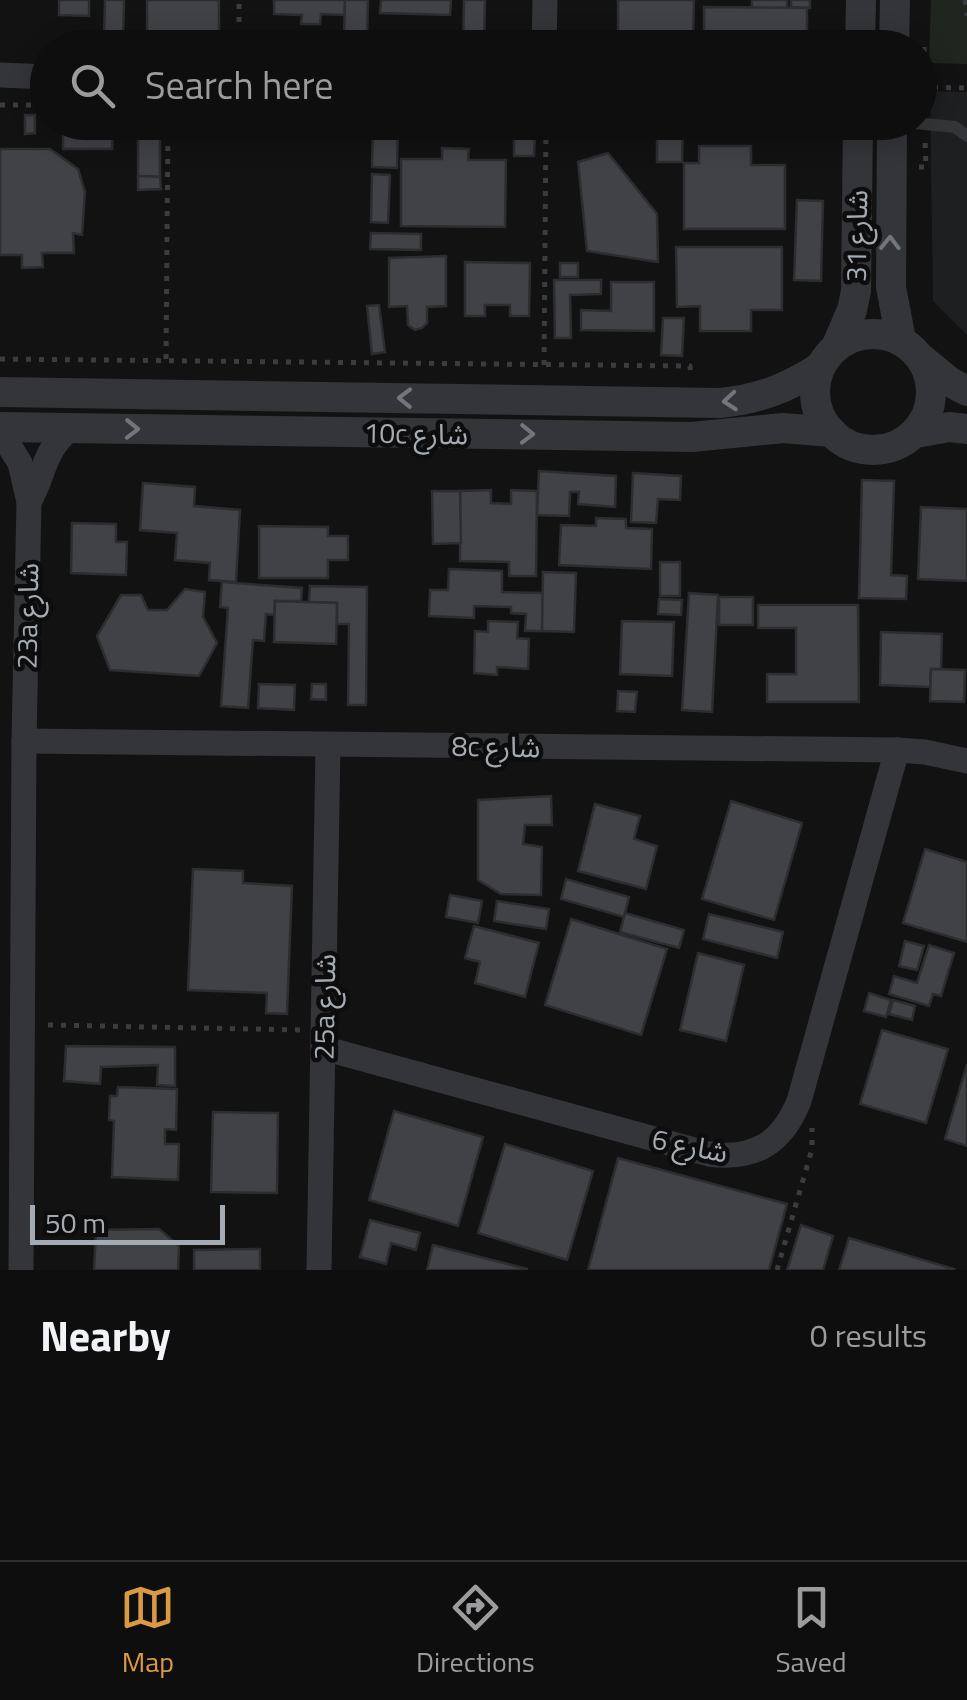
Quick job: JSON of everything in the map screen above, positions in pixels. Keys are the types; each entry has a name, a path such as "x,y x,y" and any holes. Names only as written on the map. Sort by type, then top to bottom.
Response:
{"street":[{"path":"544,30 545,0"},
{"path":"860,30 861,0"},
{"path":"894,30 895,0"},
{"path":"0,75 30,76"},
{"name":"شارع 31","path":"828,356 852,310 856,290 855,140"},
{"name":"شارع 31","path":"892,140 893,305 912,349"},
{"path":"912,349 929,374 932,390 931,405 916,433 889,448 874,450 858,448 832,432 816,402 815,384 828,356 852,337 885,334 912,349 936,372 967,391"},
{"name":"10c شارع","path":"0,392 738,401 760,397 801,380 828,356"},
{"name":"23a شارع","path":"29,502 46,457 70,428"},
{"name":"10c شارع","path":"0,429 692,437 783,428 832,432"},
{"name":"23a شارع","path":"0,429 20,463 29,502 21,1270"},
{"path":"916,433 967,429"},
{"name":"8c شارع","path":"24,741 897,750 967,761"},
{"name":"25a شارع","path":"319,1270 328,744"},
{"name":"شارع 6","path":"323,1039 709,1154 747,1154 765,1146 792,1119 800,1101 897,750"}],"lane":[{"path":"937,126 955,128 967,136"}],"path":[{"path":"239,0 239,30"},
{"path":"965,0 967,16"},
{"path":"937,87 967,88"},
{"path":"0,105 30,105"},
{"path":"166,361 168,140"},
{"path":"544,365 546,140"},
{"path":"0,360 690,366 690,402"},
{"path":"22,1025 323,1039"},
{"path":"777,1270 812,1149 812,1124 800,1101"}],"shaded area":[{"path":"931,0 967,0 967,64 937,63 937,30 930,30"},
{"path":"937,91 967,92 967,335 933,301 931,140 937,140"}],"building":[{"path":"59,0 89,0 89,16 59,15"},
{"path":"105,0 124,0 123,30 104,30"},
{"path":"147,0 219,0 219,30 147,30"},
{"path":"274,0 345,0 345,15 321,14 320,24 301,24 302,15 274,14"},
{"path":"345,0 368,0 367,30 344,30"},
{"path":"381,0 451,0 450,15 380,13"},
{"path":"464,0 485,0 484,30 463,30"},
{"path":"618,0 694,0 693,30 618,30"},
{"path":"752,0 787,0 787,8 752,8"},
{"path":"791,0 810,0 810,8 791,7"},
{"path":"704,7 807,8 807,30 704,30"},
{"path":"25,115 30,115 30,134 25,134"},
{"path":"63,140 112,140 112,149 63,149"},
{"path":"138,140 160,140 160,177 138,176"},
{"path":"373,140 398,140 397,168 372,167"},
{"path":"514,140 535,140 534,156 514,156"},
{"path":"657,140 683,140 682,162 657,162"},
{"path":"699,146 751,146 751,165 785,165 785,229 684,229 684,163 699,163"},
{"path":"442,148 469,149 468,160 506,160 505,227 401,226 401,159 442,159"},
{"path":"0,149 50,149 78,169 85,192 82,235 73,233 74,253 42,253 43,267 22,268 22,255 0,255"},
{"path":"608,153 657,214 658,262 587,251 578,162"},
{"path":"372,174 390,175 388,223 371,222"},
{"path":"138,176 160,177 161,189 138,190"},
{"path":"797,200 823,201 821,281 794,280"},
{"path":"371,233 421,234 421,250 370,249"},
{"path":"676,247 782,247 782,310 751,310 751,331 700,331 700,306 677,307"},
{"path":"446,256 446,306 427,307 427,323 415,330 408,325 407,306 389,307 389,258"},
{"path":"465,262 530,263 529,316 510,316 510,305 485,305 485,316 465,316"},
{"path":"560,263 578,263 578,277 560,277"},
{"path":"554,280 601,280 601,294 570,295 571,338 555,338"},
{"path":"611,282 654,282 654,331 581,330 581,310 611,311"},
{"path":"379,305 385,352 372,354 367,306"},
{"path":"663,318 684,318 682,356 661,355"},
{"path":"539,471 616,476 615,507 578,504 579,492 570,492 569,516 537,515"},
{"path":"633,473 681,476 680,500 658,499 656,523 631,522"},
{"path":"862,480 894,481 891,575 907,576 906,599 859,598"},
{"path":"143,483 195,487 194,506 240,510 236,582 209,580 210,563 175,560 177,533 140,530"},
{"path":"491,490 491,503 511,504 511,490 537,491 536,576 509,576 509,562 460,561 460,491"},
{"path":"432,491 460,491 461,543 433,544"},
{"path":"921,507 967,509 967,581 918,579"},
{"path":"596,518 626,519 626,528 652,529 651,569 559,565 561,525 596,526"},
{"path":"72,523 116,524 116,542 127,542 126,575 71,573"},
{"path":"259,526 328,527 328,536 348,536 348,560 328,560 328,578 259,578"},
{"path":"660,562 680,562 680,596 660,596"},
{"path":"449,569 502,571 502,592 543,593 542,631 525,631 526,614 511,613 511,607 474,606 474,618 429,616 430,590 448,590"},
{"path":"543,572 576,573 574,632 542,631"},
{"path":"222,582 302,588 301,601 275,601 274,615 266,614 264,641 253,640 248,708 221,706 228,608 220,607"},
{"path":"310,586 367,587 366,705 348,705 349,624 337,624 337,603 309,602"},
{"path":"185,589 205,592 203,617 217,643 199,676 110,670 97,636 121,595 141,595 148,610 167,610"},
{"path":"689,593 718,595 712,712 682,710"},
{"path":"719,597 753,597 753,625 719,625"},
{"path":"659,599 682,600 681,615 658,614"},
{"path":"275,601 337,603 336,644 274,642"},
{"path":"758,605 858,605 859,702 767,702 767,674 796,674 796,628 758,628"},
{"path":"488,621 518,622 517,638 529,639 528,669 497,667 497,675 474,673 475,631 488,632"},
{"path":"622,621 674,622 672,676 620,674"},
{"path":"881,632 942,634 941,669 931,669 930,687 880,685"},
{"path":"931,669 965,670 964,702 930,701"},
{"path":"259,684 295,685 294,710 258,708"},
{"path":"312,684 326,684 326,700 311,699"},
{"path":"618,691 637,692 635,712 617,711"},
{"path":"551,796 552,825 525,825 523,844 542,847 541,895 501,894 478,880 478,800"},
{"path":"731,801 802,823 774,920 702,899"},
{"path":"595,804 640,816 634,839 657,846 646,889 578,871"},
{"path":"925,849 967,862 967,942 903,923"},
{"path":"193,869 243,871 243,883 292,886 287,1014 266,1013 267,993 188,990"},
{"path":"566,879 629,897 624,917 561,899"},
{"path":"450,895 482,901 478,923 446,917"},
{"path":"497,901 549,909 546,929 494,921"},
{"path":"625,913 684,930 679,948 620,932"},
{"path":"709,914 783,932 777,958 703,939"},
{"path":"571,919 667,949 641,1035 545,1005"},
{"path":"474,926 539,943 525,997 475,983 480,962 465,958"},
{"path":"905,941 924,946 917,970 899,966"},
{"path":"929,945 954,953 941,996 933,994 929,1006 889,994 894,976 917,983"},
{"path":"698,953 744,965 726,1041 680,1030"},
{"path":"869,993 891,1000 886,1017 864,1011"},
{"path":"893,1000 915,1006 912,1020 889,1014"},
{"path":"882,1030 948,1049 926,1123 860,1104"},
{"path":"66,1046 175,1047 175,1086 157,1085 158,1065 101,1067 100,1084 64,1081"},
{"path":"967,1064 967,1146 945,1139"},
{"path":"118,1087 177,1089 176,1130 165,1129 165,1144 179,1144 178,1180 112,1177 114,1121 109,1120 110,1096 117,1096"},
{"path":"394,1111 483,1137 458,1226 369,1200"},
{"path":"213,1112 278,1113 277,1193 211,1192"},
{"path":"505,1144 593,1171 567,1260 478,1233"},
{"path":"618,1158 787,1204 769,1270 588,1270"},
{"path":"370,1220 420,1233 416,1250 391,1243 386,1264 360,1257"},
{"path":"801,1225 833,1236 823,1270 787,1270"},
{"path":"159,1229 179,1246 178,1270 94,1270 96,1230"},
{"path":"849,1238 954,1269 839,1270"},
{"path":"433,1245 527,1269 527,1270 427,1270"},
{"path":"260,1249 260,1270 194,1270 194,1250"}]}
